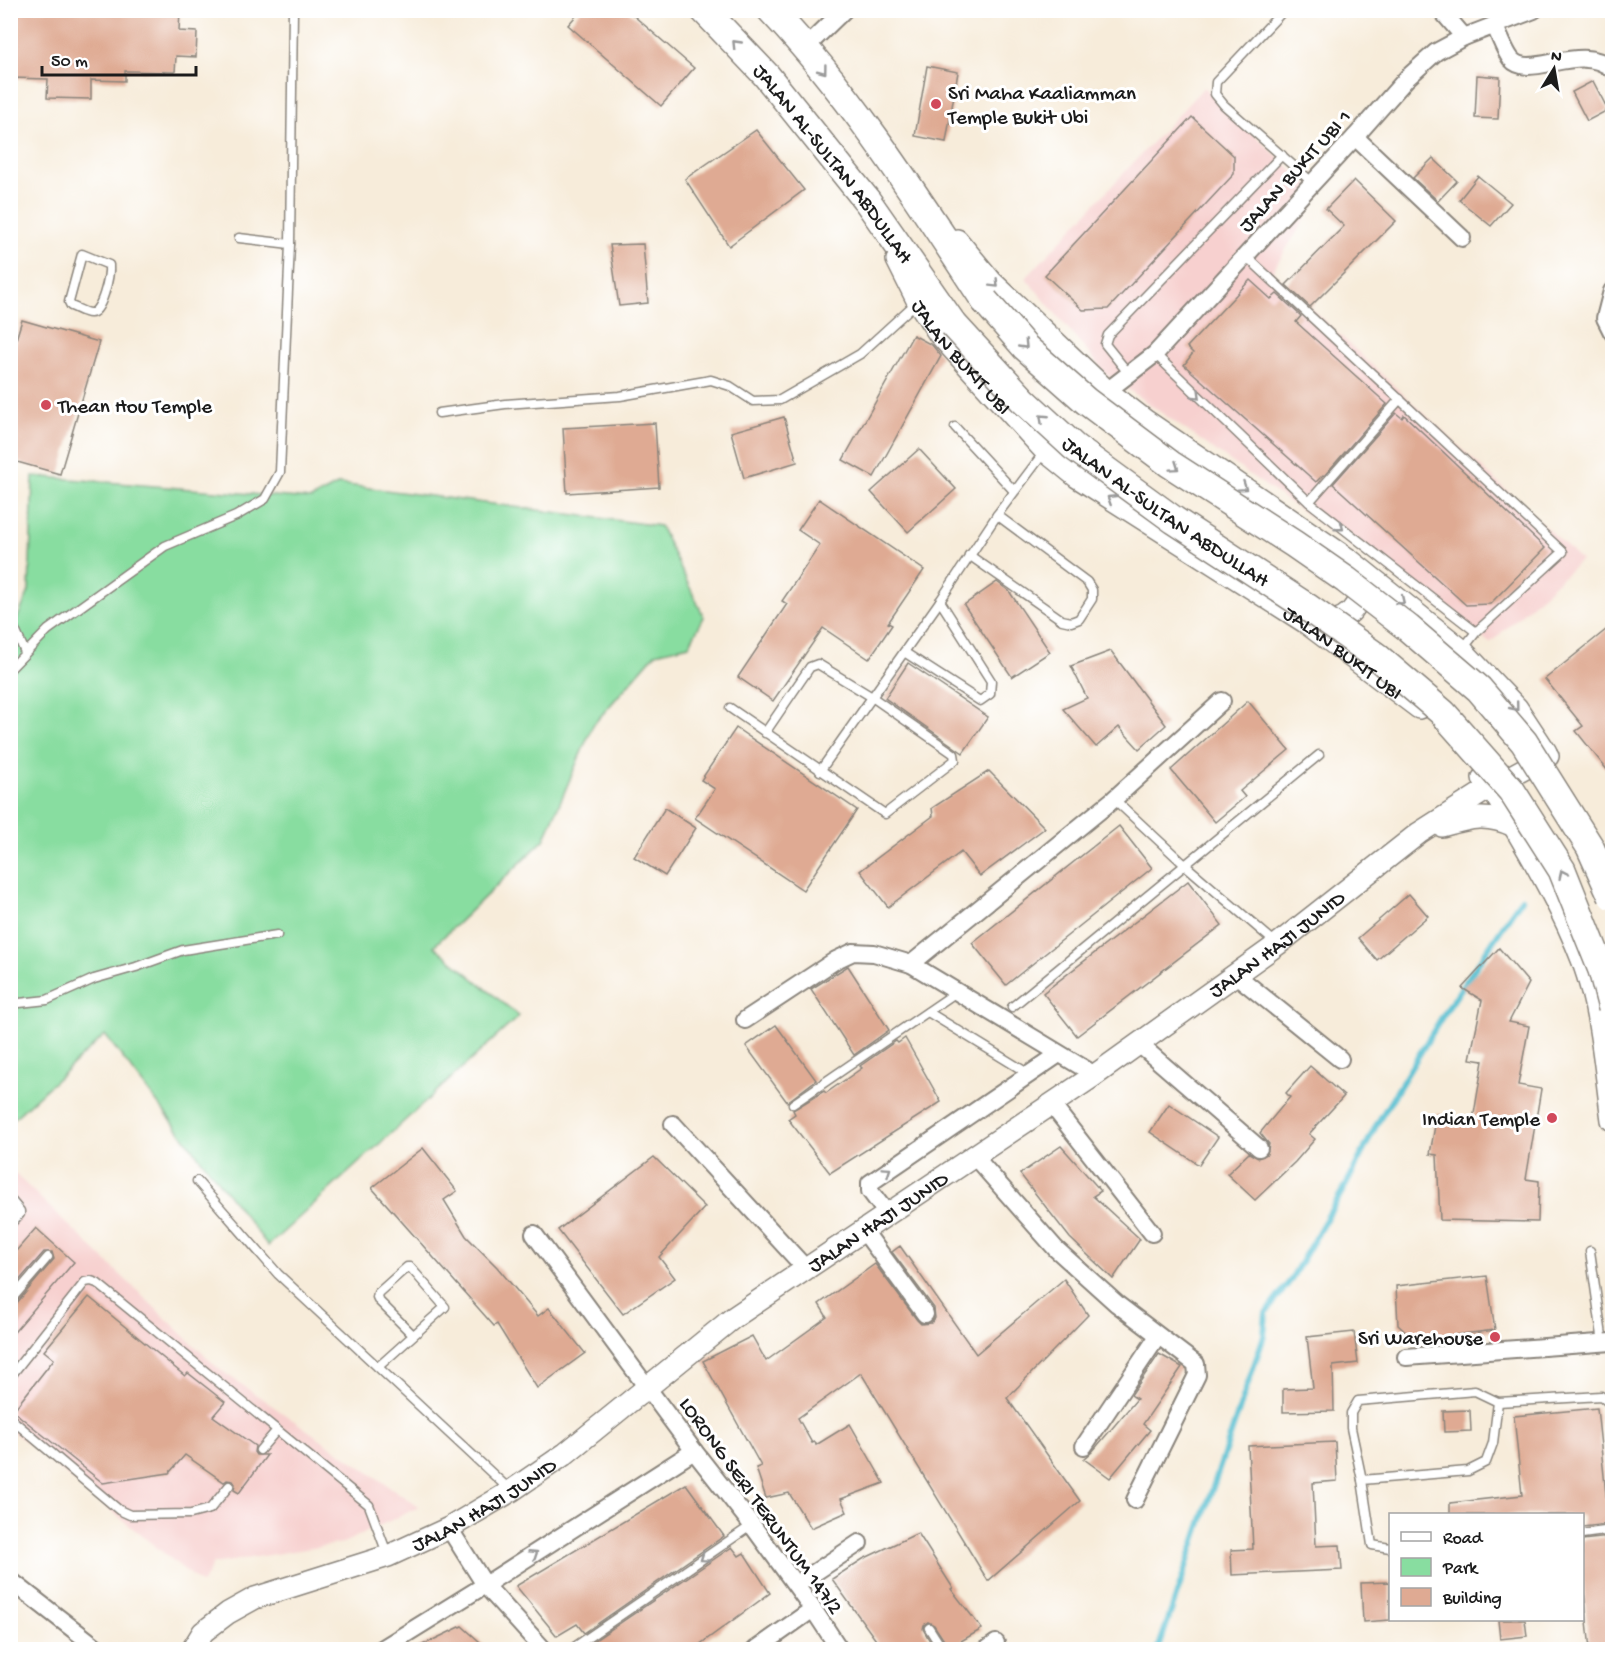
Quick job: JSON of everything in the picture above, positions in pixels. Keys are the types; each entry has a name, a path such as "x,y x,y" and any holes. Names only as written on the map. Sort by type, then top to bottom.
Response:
{"main road":[{"name":"JALAN AL-SULTAN ABDULLAH","path":"771,10 806,47 902,176 985,301 1025,347 1086,401 1170,464 1346,580 1408,628 1479,689 1524,742 1590,847 1612,896"},
{"name":"JALAN AL-SULTAN ABDULLAH","path":"705,11 766,75 868,202 953,324 1023,400 1074,447 1174,520 1368,650 1443,713 1511,790 1562,870 1602,970 1612,1008"}],"street":[{"path":"806,47 844,10"},
{"path":"1441,10 1464,37"},
{"name":"JALAN BUKIT UBI 1","path":"1107,392 1155,354 1407,78 1436,52 1464,37 1534,10"},
{"path":"1494,25 1511,58 1516,63 1525,66 1577,58 1598,59 1604,61 1612,69"},
{"path":"1355,137 1462,238"},
{"path":"902,176 991,281 1107,392 1351,561 1462,650 1516,708 1548,756 1611,861"},
{"name":"JALAN BUKIT UBI","path":"868,202 918,302 939,334 1045,451 1077,477 1305,622 1419,709 1453,742 1491,788 1560,911 1583,963 1599,1029 1612,1120"},
{"path":"1612,291 1605,318 1612,332"},
{"path":"1305,622 1335,622 1350,615 1358,601 1360,580 1351,561"},
{"path":"911,964 1114,799 1222,701"},
{"name":"JALAN HAJI JUNID","path":"192,1650 203,1632 228,1613 255,1598 388,1556 449,1528 511,1491 565,1454 733,1318 975,1157 1139,1044 1278,944 1419,833 1548,756"},
{"path":"1419,833 1476,818 1499,819 1514,826"},
{"path":"745,1020 836,960 853,952 874,953 911,964 1095,1075"},
{"path":"1583,963 1612,952"},
{"path":"1236,975 1340,1059"},
{"path":"1590,986 1612,977"},
{"path":"1139,1044 1259,1148"},
{"path":"888,1215 870,1191 870,1182 1059,1054"},
{"path":"1052,1105 1152,1233"},
{"path":"673,1124 807,1270"},
{"path":"975,1157 1056,1249 1117,1304 1196,1364 1198,1369 1135,1500"},
{"path":"864,1231 926,1314"},
{"name":"LORONG SERI TERUNTUM 147/2","path":"534,1234 694,1452 752,1525 840,1650"},
{"path":"1084,1446 1158,1336"},
{"path":"1406,1357 1608,1343"},
{"path":"380,1650 694,1452"},
{"path":"449,1528 484,1586 544,1650"},
{"path":"796,1585 858,1543"},
{"path":"10,1580 100,1650"},
{"path":"755,1650 813,1609"}],"lane":[{"path":"10,669 48,630 165,546 236,516 265,499 280,472 290,244 293,10"},
{"path":"676,10 705,11"},
{"path":"1284,10 1216,82 1215,94 1224,105 1312,183"},
{"path":"1129,374 1107,349 1105,344 1108,335 1282,155"},
{"path":"239,238 290,244"},
{"path":"82,254 109,265 110,272 99,306 90,313 71,306 69,302 82,254"},
{"path":"1246,256 1563,552 1476,632 1462,650"},
{"path":"439,413 505,404 620,396 711,380 730,386 753,400 780,400 860,354 918,302"},
{"path":"1155,354 1309,502 1476,632"},
{"path":"1309,502 1400,399"},
{"path":"955,427 1014,491"},
{"path":"820,771 940,601 997,515 1045,451"},
{"path":"969,555 1062,620 1071,622 1079,619 1092,599 1092,590 1087,582 997,515"},
{"path":"904,652 980,701 990,694 991,681 940,601"},
{"path":"10,618 25,652"},
{"path":"730,708 765,733 820,771 885,814 955,760 954,754 818,664 810,667 765,733"},
{"path":"1012,1007 1319,755"},
{"path":"1114,799 1185,865 1278,944"},
{"path":"10,1004 47,1000 94,979 183,950 277,935"},
{"path":"793,1104 958,991"},
{"path":"928,1012 1029,1074"},
{"path":"197,1181 279,1274 511,1491"},
{"path":"10,1198 20,1214 10,1224"},
{"path":"1590,1251 1608,1343"},
{"path":"10,1301 48,1257"},
{"path":"378,1367 444,1308 445,1305 410,1267 407,1267 378,1293 377,1297 413,1335"},
{"path":"10,1377 85,1282 97,1283 369,1505 388,1556"},
{"path":"1389,1548 1372,1545 1351,1428 1351,1413 1358,1401 1475,1391 1498,1402 1601,1396 1610,1404 1612,1441"},
{"path":"1362,1480 1468,1471 1486,1462 1493,1443 1498,1402"},
{"path":"10,1418 120,1510 130,1515 191,1514 210,1509 229,1486"},
{"path":"260,1450 277,1430"},
{"path":"570,1650 752,1525"},
{"path":"1584,1534 1612,1530"},
{"path":"929,1628 943,1650"}],"shaded area":[{"path":"1204,87 1319,196 1272,272 1581,560 1490,643 1106,374 1026,278"},
{"path":"10,1169 219,1369 419,1507 343,1543 213,1564 202,1584 11,1430"}],"green space":[{"path":"33,476 311,499 339,484 660,526 704,617 689,645 656,653 593,725 544,840 434,946 519,1016 268,1246 105,1035 11,1121 10,636 29,591"}],"building":[{"path":"10,10 180,10 179,31 197,32 196,57 176,56 175,72 125,71 125,81 91,80 91,99 47,98 48,79 10,78"},
{"path":"581,10 627,10 694,68 661,106 568,25"},
{"name":"Sri Maha Kaaliamman Temple Bukit Ubi","path":"927,66 958,72 946,142 915,136"},
{"path":"1477,75 1500,77 1498,119 1475,118"},
{"path":"1593,81 1608,110 1587,121 1572,92"},
{"path":"1192,117 1234,156 1234,174 1108,309 1083,310 1045,275"},
{"path":"756,130 804,190 729,246 685,179"},
{"path":"1433,158 1457,181 1438,201 1413,178"},
{"path":"1478,176 1511,203 1491,226 1459,200"},
{"path":"1354,180 1396,221 1310,307 1286,285 1344,226 1326,209"},
{"path":"643,244 648,303 619,306 610,245"},
{"path":"1250,280 1271,299 1277,294 1301,316 1296,322 1387,404 1324,476 1316,482 1184,365 1193,353 1187,347"},
{"name":"Thean Hou Temple","path":"22,320 99,342 60,474 10,460 10,349 13,349"},
{"path":"913,335 932,345 941,356 874,477 843,460"},
{"path":"1396,413 1402,418 1404,415 1545,548 1490,604 1466,605 1333,484"},
{"path":"784,417 797,462 744,478 731,432"},
{"path":"655,423 659,487 567,493 563,428"},
{"path":"919,449 956,489 908,532 871,492"},
{"path":"819,499 924,570 888,623 892,625 869,659 823,628 773,701 738,677 787,604 782,601 820,545 798,530"},
{"path":"997,582 1009,591 1050,652 1012,677 964,605"},
{"path":"1612,625 1612,776 1576,731 1583,726 1545,679"},
{"path":"1111,651 1166,725 1139,749 1119,727 1096,747 1063,709 1087,698 1071,666"},
{"path":"908,663 988,717 963,753 885,698"},
{"path":"1248,701 1289,750 1240,791 1245,797 1215,822 1171,770"},
{"path":"736,728 857,810 803,890 695,818 715,789 701,780"},
{"path":"989,771 1045,828 980,876 961,852 888,907 860,871 933,816 932,808"},
{"path":"665,808 696,828 665,876 634,857"},
{"path":"1119,826 1152,868 1006,985 972,943"},
{"path":"1188,881 1222,925 1077,1036 1043,993"},
{"path":"1409,894 1428,916 1377,960 1358,938"},
{"path":"1499,948 1529,983 1509,1022 1529,1026 1518,1085 1541,1089 1526,1179 1539,1181 1538,1222 1440,1220 1437,1155 1430,1154 1437,1114 1473,1120 1483,1061 1470,1059 1482,1000 1462,988"},
{"path":"848,966 889,1030 854,1055 811,989"},
{"path":"776,1025 816,1080 787,1102 746,1046"},
{"path":"905,1038 941,1102 830,1173 788,1119 795,1114 793,1110 824,1091 826,1093 862,1068 860,1066 896,1041 898,1043"},
{"path":"1310,1066 1344,1096 1309,1134 1315,1139 1295,1162 1255,1200 1227,1174 1249,1153 1258,1158 1267,1154 1269,1144 1260,1133 1290,1097 1286,1093"},
{"path":"1169,1104 1218,1137 1199,1165 1150,1132"},
{"path":"1061,1146 1101,1191 1093,1196 1140,1239 1113,1279 1070,1238 1020,1174"},
{"path":"423,1148 457,1191 444,1200 466,1236 497,1267 538,1316 549,1308 585,1353 537,1388 497,1324 494,1326 372,1188"},
{"path":"654,1157 705,1207 659,1257 675,1278 623,1314 558,1230"},
{"path":"36,1228 74,1262 10,1337 10,1307 15,1305 54,1259 52,1252 44,1252 10,1291 10,1258"},
{"path":"900,1246 976,1354 1064,1279 1088,1315 1007,1398 1080,1501 988,1581 861,1373 798,1418 812,1443 815,1442 816,1445 850,1424 884,1483 841,1499 847,1512 811,1528 789,1493 766,1498 756,1468 761,1466 703,1361 752,1336 766,1361 827,1317 819,1304 875,1264 917,1320 921,1324 931,1323 935,1318 934,1308 892,1252"},
{"path":"1487,1276 1495,1330 1414,1340 1398,1325 1396,1286"},
{"path":"89,1297 185,1376 188,1373 225,1402 213,1416 255,1446 256,1455 267,1455 239,1493 234,1490 233,1481 224,1482 185,1455 169,1473 103,1483 13,1411 54,1359 44,1351"},
{"path":"1354,1332 1358,1363 1333,1366 1334,1411 1283,1412 1283,1389 1313,1388 1307,1337"},
{"path":"1159,1354 1182,1367 1143,1424 1150,1430 1110,1478 1084,1459 1137,1399 1131,1395"},
{"path":"1597,1408 1609,1524 1584,1527 1584,1513 1450,1513 1450,1503 1522,1495 1514,1416"},
{"path":"1470,1410 1471,1431 1444,1432 1443,1411"},
{"path":"1335,1442 1337,1481 1313,1483 1316,1546 1340,1545 1342,1570 1232,1575 1231,1550 1253,1549 1248,1446"},
{"path":"686,1484 724,1536 584,1633 577,1624 557,1636 516,1586"},
{"path":"918,1533 953,1588 951,1589 982,1629 949,1648 934,1625 928,1622 923,1629 935,1650 883,1650 832,1579 863,1559"},
{"path":"1610,1537 1612,1648 1590,1650 1584,1592 1584,1540"},
{"path":"732,1547 739,1556 744,1553 770,1593 692,1650 596,1650 591,1643"},
{"path":"1389,1582 1389,1620 1363,1622 1361,1583"},
{"path":"1498,1621 1525,1621 1527,1636 1500,1639"},
{"path":"462,1626 489,1650 412,1650"}],"waterway":[{"path":"1158,1650 1264,1336 1266,1313 1290,1281 1347,1183 1378,1122 1442,1017 1522,898"}],"place":[{"name":"Sri Maha Kaaliamman Temple Bukit Ubi","path":"936,104"},
{"name":"Thean Hou Temple","path":"46,405"},
{"name":"Indian Temple","path":"1552,1118"},
{"name":"Sri Warehouse","path":"1495,1337"}]}
